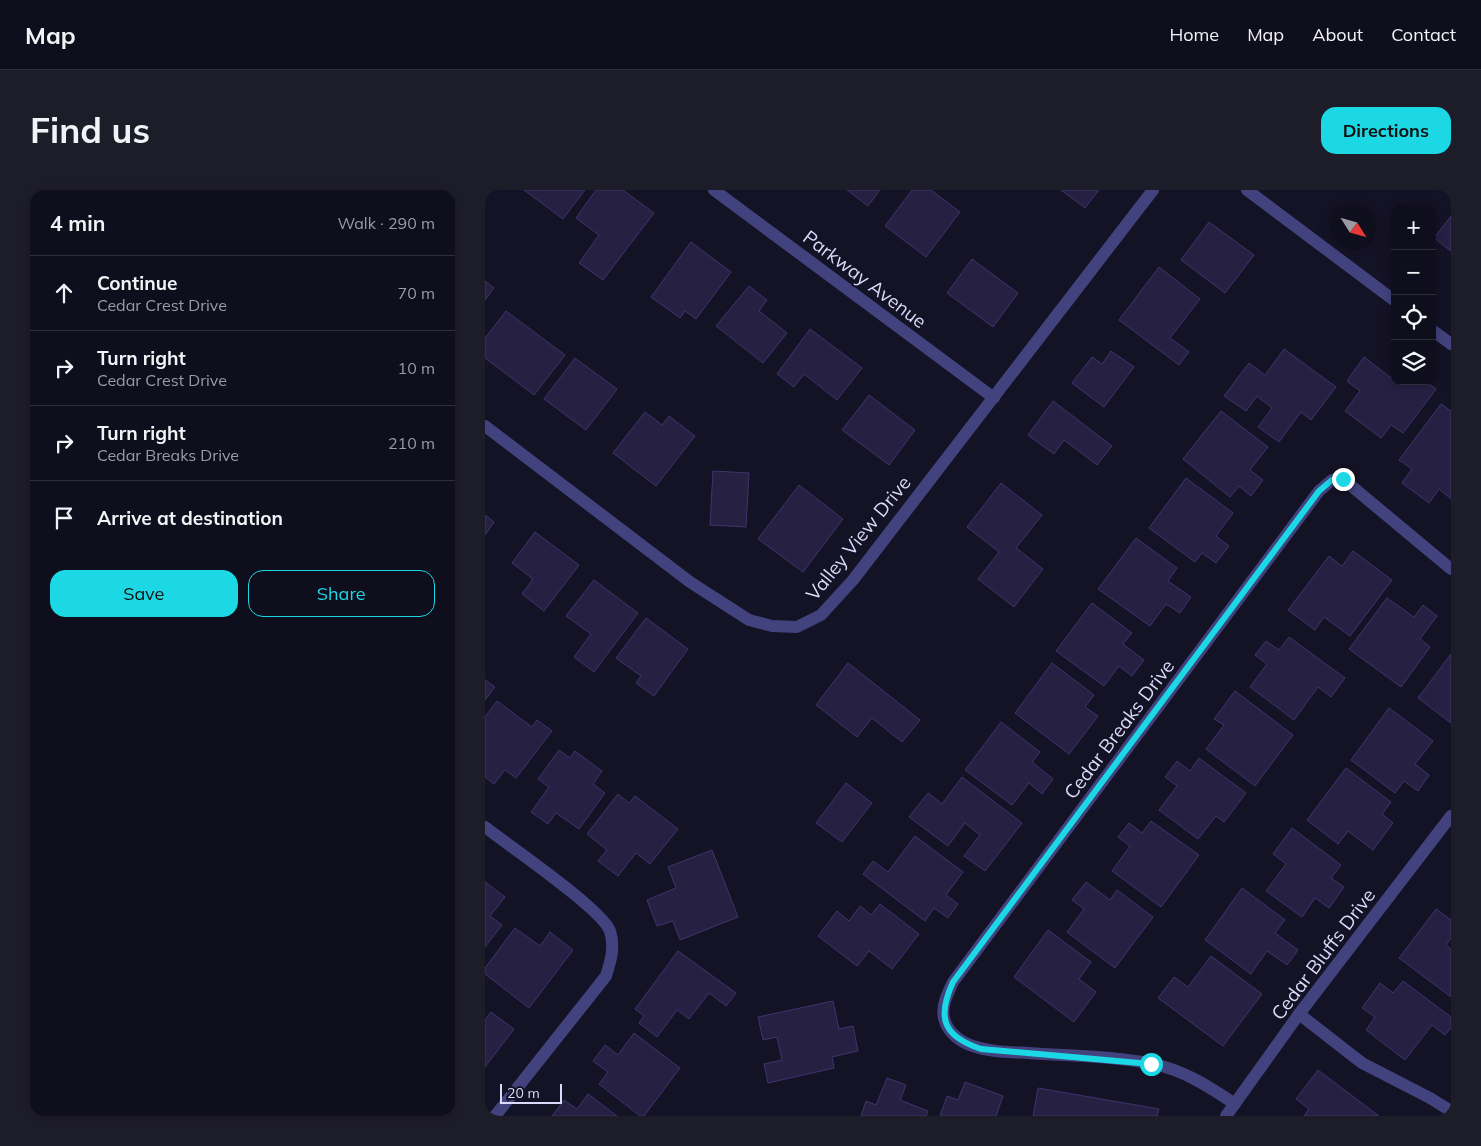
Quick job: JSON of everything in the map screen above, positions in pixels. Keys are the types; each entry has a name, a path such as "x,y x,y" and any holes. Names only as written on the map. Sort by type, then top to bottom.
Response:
{"street":[{"name":"Parkway Avenue","path":"714,190 994,398"},
{"name":"Valley View Drive","path":"485,426 690,582 749,620 772,626 797,627 821,615 853,580 1153,190"},
{"path":"1247,190 1391,298"},
{"path":"1436,333 1451,344"},
{"name":"Cedar Breaks Drive","path":"1235,1104 1202,1082 1179,1071 1151,1064 981,1049 961,1040 952,1033 943,1016 944,1002 953,982 1319,491 1332,480 1343,479 1451,569"},
{"name":"Cedar Bluffs Drive","path":"1226,1116 1299,1014 1451,816"},
{"path":"485,827 591,908 609,930 613,952 606,976 495,1116"},
{"path":"1299,1014 1362,1063 1434,1100 1451,1112"}],"building":[{"path":"524,190 585,190 563,219"},
{"path":"596,190 623,190 654,213 603,280 579,263 599,235 576,218"},
{"path":"847,190 880,190 868,206"},
{"path":"912,190 931,190 960,212 926,257 885,226"},
{"path":"1061,190 1099,190 1085,208"},
{"path":"1451,216 1451,251 1436,240 1436,235"},
{"path":"1209,222 1254,255 1225,293 1181,260"},
{"path":"691,242 731,272 696,319 685,311 680,318 651,297"},
{"path":"972,259 1018,293 993,327 947,293"},
{"path":"1159,267 1200,299 1170,338 1189,352 1179,365 1119,320"},
{"path":"485,281 494,288 485,300"},
{"path":"749,286 767,300 759,311 787,333 763,363 716,326"},
{"path":"506,311 565,355 534,395 485,358 485,338"},
{"path":"810,329 862,368 837,400 804,374 794,387 777,374"},
{"path":"1284,349 1336,387 1311,420 1301,412 1279,442 1258,427 1272,408 1257,396 1246,411 1224,396 1249,363 1265,375"},
{"path":"1111,351 1134,367 1104,407 1072,383 1092,357 1102,364"},
{"path":"1364,357 1391,378 1391,385 1430,385 1436,389 1403,433 1391,425 1381,438 1345,411 1360,391 1347,381"},
{"path":"575,358 617,389 586,430 544,399"},
{"path":"869,395 915,430 889,465 842,430"},
{"path":"1053,401 1112,446 1097,465 1064,440 1054,454 1028,435"},
{"path":"1441,404 1451,411 1451,499 1439,489 1429,503 1402,483 1412,469 1399,460"},
{"path":"1221,411 1268,447 1250,470 1263,480 1251,496 1239,486 1230,497 1183,459"},
{"path":"645,412 662,425 669,416 695,436 656,486 613,453"},
{"path":"713,471 749,473 746,527 710,525"},
{"path":"1186,478 1233,513 1216,536 1229,546 1216,563 1202,553 1195,562 1149,528"},
{"path":"1001,483 1042,515 1016,548 1043,569 1014,607 978,579 999,552 967,527"},
{"path":"799,485 843,519 803,572 758,539"},
{"path":"485,515 494,522 485,535"},
{"path":"535,532 579,565 544,611 522,594 533,579 512,563"},
{"path":"1136,538 1177,568 1168,581 1191,597 1180,613 1166,604 1150,626 1098,589"},
{"path":"1353,551 1392,580 1350,636 1324,617 1315,630 1288,610 1329,556 1342,566"},
{"path":"594,580 638,613 594,672 574,657 591,634 566,616"},
{"path":"1387,598 1414,617 1423,605 1437,616 1420,639 1430,647 1401,687 1349,649"},
{"path":"1092,603 1132,633 1123,644 1144,660 1132,676 1119,666 1104,686 1056,651"},
{"path":"646,618 688,649 654,696 636,683 641,676 616,658"},
{"path":"1289,637 1345,678 1331,697 1318,687 1294,720 1250,687 1267,664 1255,655 1266,641 1279,650"},
{"path":"1451,654 1451,723 1418,698"},
{"path":"848,663 920,720 902,742 872,718 857,737 816,705"},
{"path":"1052,663 1094,695 1085,707 1098,716 1069,754 1015,713"},
{"path":"485,680 495,687 485,700"},
{"path":"1235,691 1293,735 1255,786 1206,749 1224,725 1214,719"},
{"path":"497,701 532,727 537,720 552,731 516,778 505,770 494,784 485,777 485,717"},
{"path":"1389,708 1433,741 1415,764 1429,775 1418,791 1404,781 1395,793 1351,760"},
{"path":"1001,722 1040,752 1032,762 1053,779 1042,794 1029,783 1012,805 965,770"},
{"path":"559,750 570,758 575,751 602,771 593,784 605,793 579,829 556,813 548,824 531,812 549,787 538,779"},
{"path":"1199,758 1246,793 1224,822 1216,816 1198,839 1159,810 1177,786 1165,777 1177,761 1190,771"},
{"path":"1346,768 1391,802 1382,814 1393,823 1373,850 1348,831 1338,844 1307,820"},
{"path":"962,777 1022,823 985,871 964,856 980,835 965,823 948,846 909,817 928,793 942,804"},
{"path":"846,783 872,803 842,842 816,823"},
{"path":"618,794 629,803 635,796 678,829 650,864 636,853 618,876 598,861 607,850 587,834"},
{"path":"1151,821 1199,855 1161,907 1112,871 1130,846 1118,837 1129,823 1142,833"},
{"path":"1292,828 1341,865 1331,878 1344,887 1329,908 1315,898 1302,917 1266,891 1286,864 1273,854"},
{"path":"915,836 963,872 946,895 958,904 948,918 934,908 925,921 863,874 873,861 888,872"},
{"path":"712,850 738,917 680,940 673,921 657,926 647,900 676,888 668,867"},
{"path":"485,882 505,897 490,916 502,925 485,947"},
{"path":"1086,882 1110,900 1117,890 1153,917 1115,968 1067,932 1084,909 1072,900"},
{"path":"1242,888 1285,920 1275,933 1298,950 1287,965 1267,951 1251,974 1205,940"},
{"path":"880,904 919,934 892,969 869,951 857,966 818,936 837,911 849,921 860,906 871,915"},
{"path":"1436,909 1451,920 1451,938 1446,945 1451,949 1451,997 1399,958"},
{"path":"515,928 540,946 550,932 573,950 529,1008 485,974 485,968"},
{"path":"1048,930 1091,962 1079,979 1096,992 1074,1022 1014,977"},
{"path":"678,951 736,993 726,1006 709,993 689,1019 677,1010 657,1037 639,1023 644,1016 635,1009"},
{"path":"1211,956 1262,994 1223,1046 1158,998 1174,977 1188,987"},
{"path":"1403,981 1451,1017 1451,1028 1445,1035 1432,1025 1405,1060 1366,1030 1375,1017 1362,1008 1380,983 1393,993"},
{"path":"833,1001 839,1029 853,1026 858,1051 832,1057 834,1068 768,1083 764,1064 782,1060 777,1037 763,1040 758,1017"},
{"path":"491,1012 514,1029 485,1067 485,1020"},
{"path":"634,1033 680,1068 644,1116 640,1116 599,1084 608,1072 593,1061 605,1045 618,1055"},
{"path":"1318,1070 1379,1116 1304,1116 1309,1109 1296,1099"},
{"path":"887,1078 906,1085 900,1100 928,1111 926,1116 861,1116 866,1101 876,1105"},
{"path":"965,1082 1003,1096 996,1116 940,1116 947,1096 958,1100"},
{"path":"1038,1088 1159,1109 1157,1116 1033,1116"},
{"path":"588,1094 617,1116 552,1116 564,1100 577,1109"}],"route":[{"path":"1151,1064 996,1051 970,1046 952,1033 946,1025 943,1016 944,1002 953,982 1319,491 1332,480 1343,479"}]}
